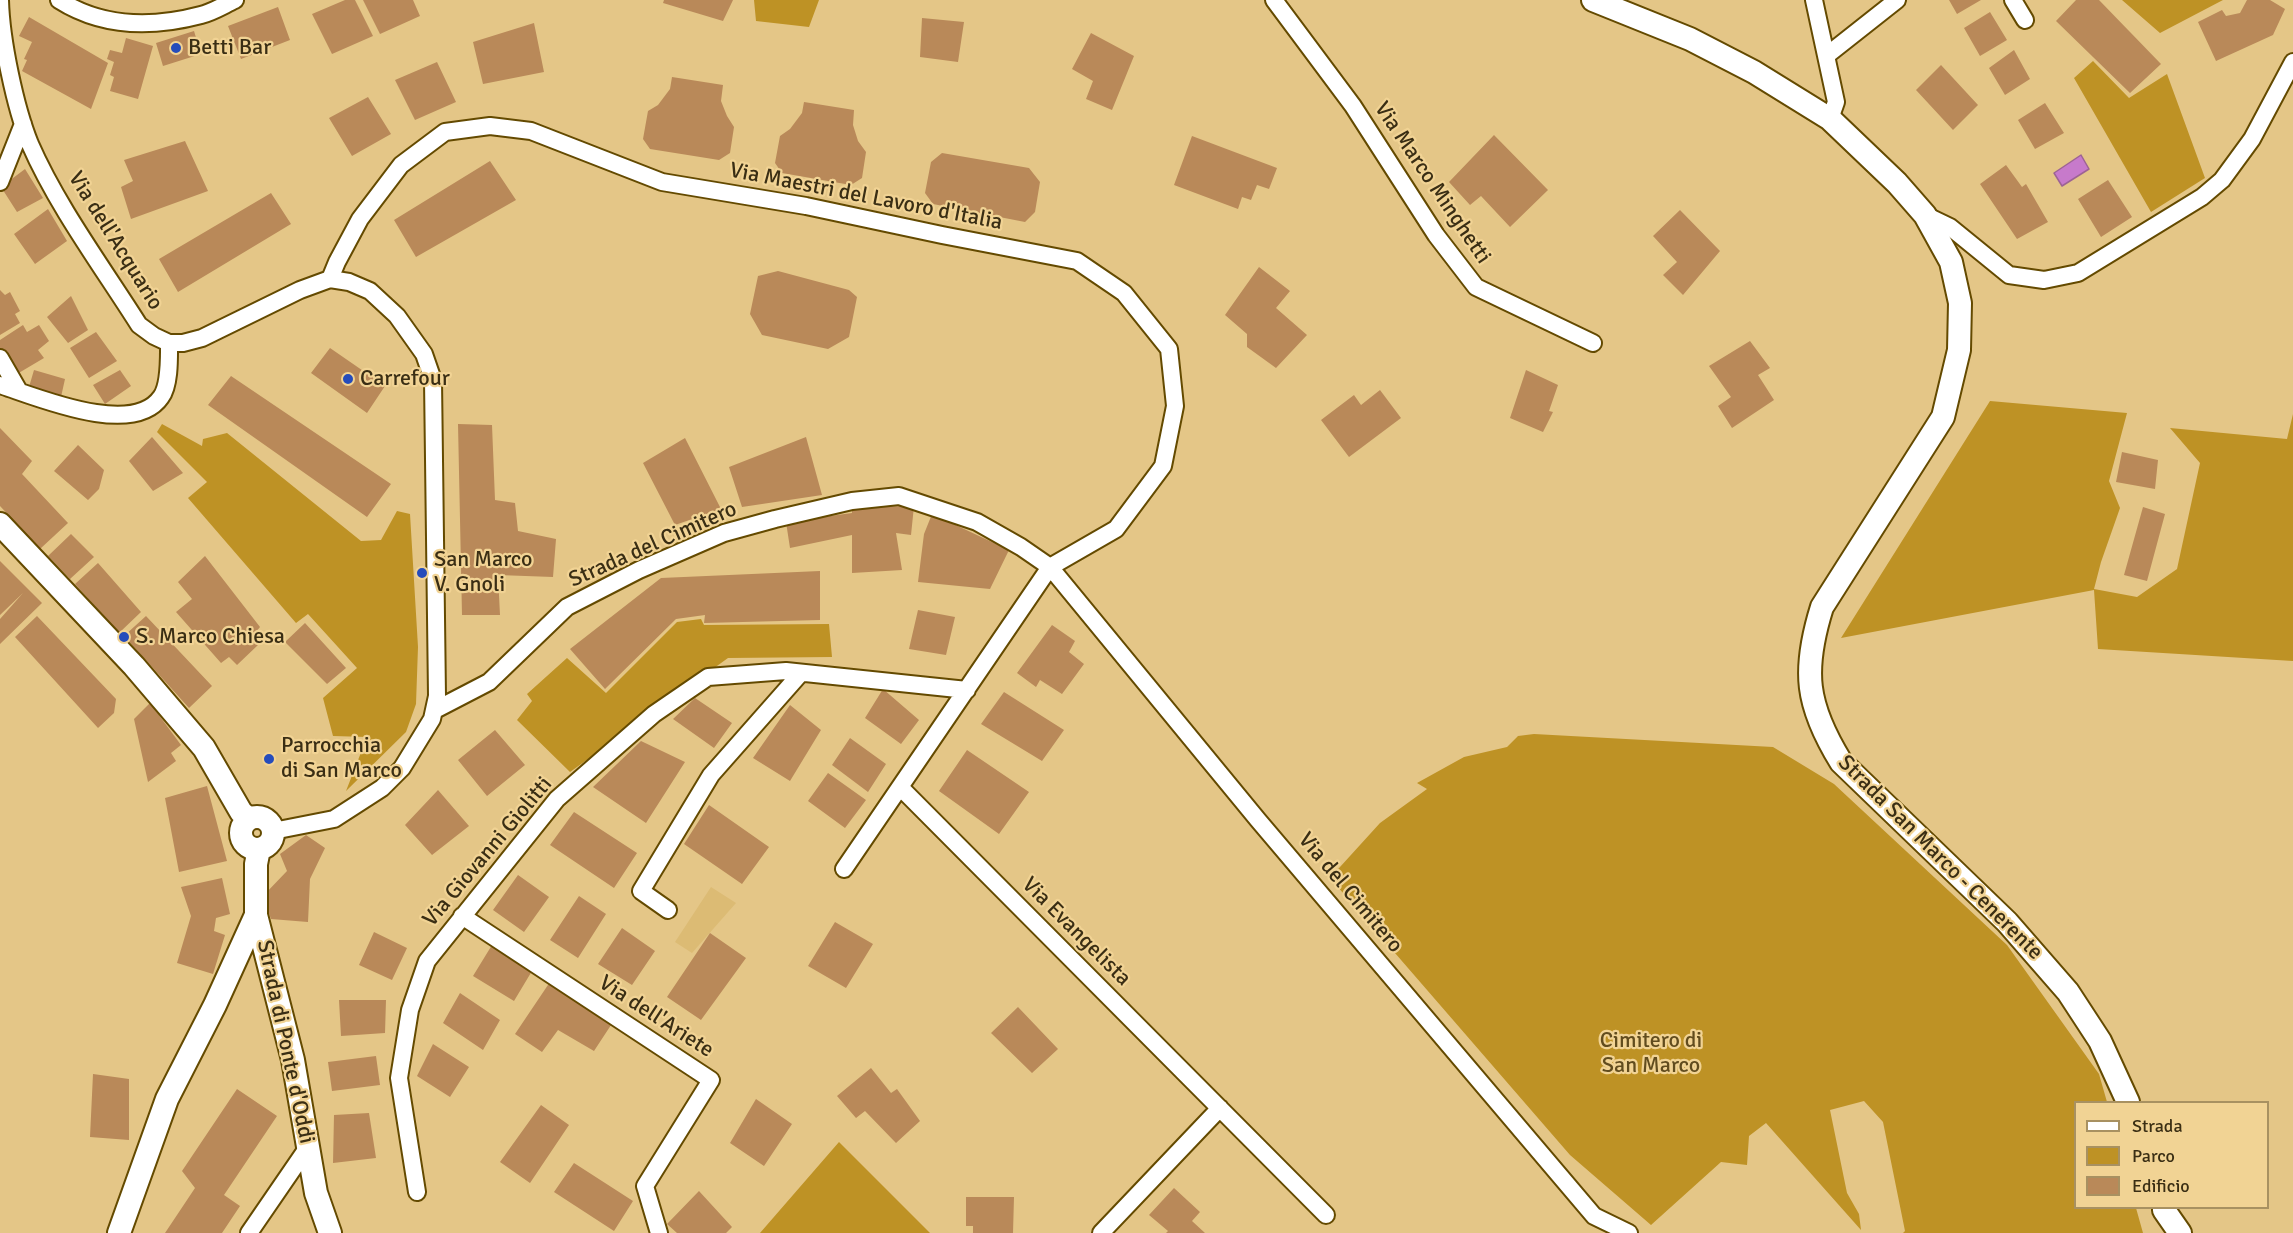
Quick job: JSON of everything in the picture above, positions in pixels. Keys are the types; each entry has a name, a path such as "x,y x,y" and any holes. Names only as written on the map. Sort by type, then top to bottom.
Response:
{"main road":[{"name":"Strada San Marco - Cenerente","path":"1593,0 1690,39 1754,72 1830,119 1897,183 1925,214 1951,262 1960,303 1959,350 1942,417 1822,607 1813,636 1809,667 1811,699 1823,733 1841,762 2007,922 2068,992 2100,1041 2128,1101"},
{"path":"0,524 134,666 204,747 241,812 249,819 242,829 247,845 266,840"},
{"name":"Strada di Ponte d'Oddi","path":"266,840 256,864 256,915 292,1060 316,1192 330,1233"},
{"path":"119,1232 167,1099 215,1005 256,915"},
{"path":"2164,1209 2169,1233"},
{"path":"2164,1209 2180,1233"}],"street":[{"name":"Via dell'Acquario","path":"0,0 4,39 23,124 30,144 50,182 139,325 154,336 170,343"},
{"path":"58,0 101,20 131,24 203,15 235,0"},
{"name":"Via Marco Minghetti","path":"1274,0 1353,106 1436,235 1476,287 1593,343"},
{"path":"1814,0 1836,102 1830,119"},
{"path":"1826,56 1897,0"},
{"path":"2013,0 2025,21"},
{"path":"1925,214 1950,227 2008,275 2044,280 2078,273 2202,198 2222,180 2252,139 2293,62"},
{"path":"0,182 23,124"},
{"name":"Via Maestri del Lavoro d'Italia","path":"330,279 360,219 401,165 445,132 490,126 531,131 662,182 806,206 1077,261 1124,293 1169,350 1175,406 1164,466 1116,529 1050,567"},
{"path":"0,385 70,408 113,415 137,414 151,408 163,396 170,343 183,343 202,338 300,290 330,279 349,282 370,291 397,316 424,354 433,380 437,696 435,710 402,768 382,788 334,819 266,840"},
{"path":"0,358 19,391"},
{"name":"Strada del Cimitero","path":"435,710 489,682 567,607 639,570 724,533 774,519 852,501 899,496 977,522 1022,547 1050,567"},
{"path":"844,869 1050,567"},
{"name":"Via del Cimitero","path":"1050,567 1258,820 1594,1216 1629,1233"},
{"name":"Via Giovanni Giolitti","path":"417,1192 399,1078 410,1010 428,961 557,799 654,714 708,677 786,671 967,690"},
{"path":"668,910 641,891 711,775 801,673"},
{"name":"Via Evangelista","path":"900,787 1326,1215"},
{"name":"Via dell'Ariete","path":"462,916 711,1080 645,1186 659,1233"},
{"path":"1101,1233 1220,1108"},
{"path":"249,1233 308,1147"}],"shaded area":[{"path":"2081,155 2089,169 2062,186 2054,173"},
{"path":"711,887 736,903 692,953 675,942"}],"green space":[{"path":"754,0 819,0 809,27 756,21"},
{"path":"2122,0 2223,0 2160,33"},
{"path":"2093,61 2129,98 2167,74 2205,178 2151,212 2074,78"},
{"path":"1990,401 2127,413 2109,481 2120,508 2094,589 2137,597 2177,569 2200,463 2170,428 2287,439 2293,414 2293,661 2098,649 2094,590 1841,638"},
{"path":"162,424 202,446 203,439 227,433 361,541 381,540 397,511 410,514 418,647 416,704 406,732 346,791 367,737 333,736 323,698 357,668 308,614 296,623 188,498 207,482 157,432"},
{"path":"701,619 704,625 829,624 832,657 728,658 570,772 517,720 532,701 527,694 567,658 606,693 677,622"},
{"name":"Cimitero di San Marco","path":"1534,734 1773,747 1834,784 2007,945 2099,1074 2107,1101 2074,1101 2074,1209 2136,1209 2143,1233 1903,1233 1905,1231 1883,1122 1864,1101 1830,1110 1847,1193 1859,1214 1861,1230 1766,1123 1749,1136 1747,1165 1721,1162 1651,1225 1570,1155 1330,878 1380,823 1427,789 1417,783 1464,757 1507,747 1518,736"},
{"path":"839,1142 930,1233 760,1233"}],"building":[{"path":"345,0 355,0 373,36 332,54 312,14"},
{"path":"363,0 413,0 420,16 380,34"},
{"path":"664,0 733,0 723,21 663,3"},
{"path":"1949,0 1981,0 1957,14"},
{"path":"2076,0 2099,0 2161,64 2130,93 2056,21"},
{"path":"2247,0 2270,0 2285,9 2273,35 2216,61 2198,22 2222,10 2226,16 2240,13"},
{"path":"278,7 290,40 241,59 228,26"},
{"path":"1990,12 2007,40 1980,56 1964,28"},
{"path":"29,17 108,63 91,109 22,71 27,60 24,59 32,42 19,36"},
{"path":"922,18 964,22 958,62 920,57"},
{"path":"534,23 544,72 483,84 473,42"},
{"path":"194,31 201,54 163,66 156,43"},
{"path":"1091,33 1134,56 1112,110 1086,99 1093,81 1072,69"},
{"path":"126,38 153,46 138,99 110,91 114,77 110,75 114,62 107,59 110,50 122,53"},
{"path":"2014,50 2030,79 2005,95 1989,68"},
{"path":"437,62 456,102 415,120 395,80"},
{"path":"1941,65 1978,105 1953,130 1916,90"},
{"path":"672,77 723,85 721,101 734,127 730,153 719,160 650,149 643,139 648,111 658,105 670,89"},
{"path":"368,97 391,134 352,156 329,118"},
{"path":"804,102 854,110 853,125 858,141 866,152 862,178 851,185 782,173 775,163 780,136 790,129 802,113"},
{"path":"2045,103 2064,133 2035,149 2018,120"},
{"path":"1494,135 1548,190 1510,227 1481,196 1470,205 1449,182"},
{"path":"1192,136 1277,168 1269,189 1257,185 1251,200 1242,197 1238,209 1174,185"},
{"path":"185,141 208,191 131,219 121,187 133,181 124,160"},
{"path":"942,153 1029,168 1040,182 1035,212 1025,222 933,204 925,193 931,162"},
{"path":"490,161 516,200 416,257 394,220"},
{"path":"2006,165 2022,187 2026,184 2048,222 2017,239 1980,184"},
{"path":"25,169 43,198 17,212 1,187"},
{"path":"2108,180 2132,217 2101,237 2078,199"},
{"path":"271,193 291,224 178,292 159,259"},
{"path":"48,209 67,241 35,264 14,234"},
{"path":"1680,210 1720,251 1683,295 1663,275 1677,262 1653,236"},
{"path":"1259,267 1290,291 1276,308 1307,335 1276,368 1247,347 1247,334 1225,315"},
{"path":"778,271 849,290 857,297 849,337 828,349 762,335 750,314 758,276"},
{"path":"0,290 5,295 10,292 20,311 15,314 20,323 0,335"},
{"path":"71,296 88,330 68,343 47,317"},
{"path":"23,325 27,332 39,325 49,341 38,350 44,358 17,374 0,348 0,340"},
{"path":"96,332 117,361 89,378 70,348"},
{"path":"1750,341 1770,368 1758,375 1774,400 1732,428 1718,406 1731,397 1709,366"},
{"path":"330,348 385,386 367,413 311,373"},
{"path":"34,370 65,379 61,397 29,387"},
{"path":"120,370 131,386 105,404 93,385"},
{"path":"1526,370 1558,385 1549,411 1553,412 1543,432 1510,418"},
{"path":"231,376 391,484 367,517 208,405"},
{"path":"1380,390 1401,418 1349,457 1321,420 1354,395 1361,405"},
{"path":"458,424 492,425 495,500 515,503 518,531 556,539 553,577 498,575 500,615 462,615"},
{"path":"0,428 32,461 22,474 68,523 40,549 0,506"},
{"path":"152,437 183,473 153,491 129,461"},
{"path":"806,437 822,495 742,507 729,467"},
{"path":"685,438 721,509 675,525 643,463"},
{"path":"78,445 104,470 99,489 88,500 54,471"},
{"path":"2122,452 2158,460 2155,489 2116,482"},
{"path":"914,506 911,535 896,533 902,570 852,573 852,535 790,548 786,522 852,513 852,507"},
{"path":"2143,507 2165,514 2147,581 2124,575"},
{"path":"932,514 1009,550 990,589 918,582 924,534"},
{"path":"71,534 94,557 70,579 48,556"},
{"path":"205,556 260,627 252,637 258,645 237,665 229,657 221,663 176,612 192,599 178,582"},
{"path":"0,561 42,603 0,644 0,619 23,593 0,615"},
{"path":"98,563 141,612 119,633 75,584"},
{"path":"820,571 820,620 704,623 705,615 676,619 605,689 570,649 661,578"},
{"path":"918,610 955,617 946,655 909,649"},
{"path":"37,616 116,699 114,713 98,728 15,637"},
{"path":"146,616 212,686 189,708 124,636"},
{"path":"305,623 346,668 327,684 285,642"},
{"path":"1052,625 1075,641 1069,652 1084,664 1062,694 1040,680 1036,687 1017,673"},
{"path":"883,689 919,720 901,744 865,718"},
{"path":"1004,692 1064,730 1042,761 981,724"},
{"path":"695,698 732,723 714,748 673,719"},
{"path":"150,703 181,745 171,753 176,761 148,782 134,719"},
{"path":"790,705 821,730 790,781 753,758"},
{"path":"495,730 525,765 487,796 458,760"},
{"path":"850,738 886,764 868,792 832,765"},
{"path":"641,741 685,762 646,823 593,787"},
{"path":"967,750 1029,792 999,834 939,791"},
{"path":"828,773 866,800 845,828 808,801"},
{"path":"207,786 227,861 179,872 165,798"},
{"path":"438,790 469,826 432,855 405,825"},
{"path":"709,805 769,847 742,884 684,844"},
{"path":"574,812 637,853 614,888 550,845"},
{"path":"306,835 325,848 310,879 308,922 271,919 263,896 287,871 280,854"},
{"path":"518,875 549,897 524,932 493,910"},
{"path":"222,878 230,914 216,918 214,931 225,935 213,974 177,963 191,916 181,887"},
{"path":"579,896 606,914 578,958 550,940"},
{"path":"835,922 873,944 846,988 808,966"},
{"path":"622,928 655,951 632,985 598,964"},
{"path":"374,932 407,948 392,980 359,965"},
{"path":"710,933 746,958 701,1020 667,997"},
{"path":"492,945 532,971 514,1001 473,976"},
{"path":"552,979 613,1022 594,1051 558,1030 542,1052 515,1034"},
{"path":"460,993 500,1020 483,1050 443,1023"},
{"path":"339,1000 386,1000 385,1033 341,1036"},
{"path":"1018,1007 1058,1049 1032,1073 991,1033"},
{"path":"433,1044 469,1067 450,1097 417,1076"},
{"path":"376,1056 380,1085 332,1091 328,1062"},
{"path":"871,1068 891,1093 897,1089 920,1121 896,1143 865,1111 856,1118 837,1096"},
{"path":"93,1074 129,1079 129,1140 90,1137"},
{"path":"237,1089 277,1116 224,1195 240,1206 222,1233 165,1233 195,1188 182,1171"},
{"path":"756,1099 792,1124 764,1166 730,1143"},
{"path":"541,1105 569,1125 530,1183 500,1162"},
{"path":"369,1113 376,1158 333,1163 334,1115"},
{"path":"574,1163 633,1201 614,1231 554,1192"},
{"path":"1174,1188 1200,1212 1192,1221 1205,1233 1166,1233 1168,1231 1149,1215"},
{"path":"699,1191 732,1227 726,1233 677,1233 667,1224"},
{"path":"966,1197 1014,1197 1013,1233 973,1233 973,1226 966,1226"}],"place":[{"name":"Betti Bar","path":"176,48"},
{"name":"Carrefour","path":"348,379"},
{"name":"San Marco V. Gnoli","path":"422,573"},
{"name":"S. Marco Chiesa","path":"124,637"},
{"name":"Parrocchia di San Marco","path":"269,759"}]}
